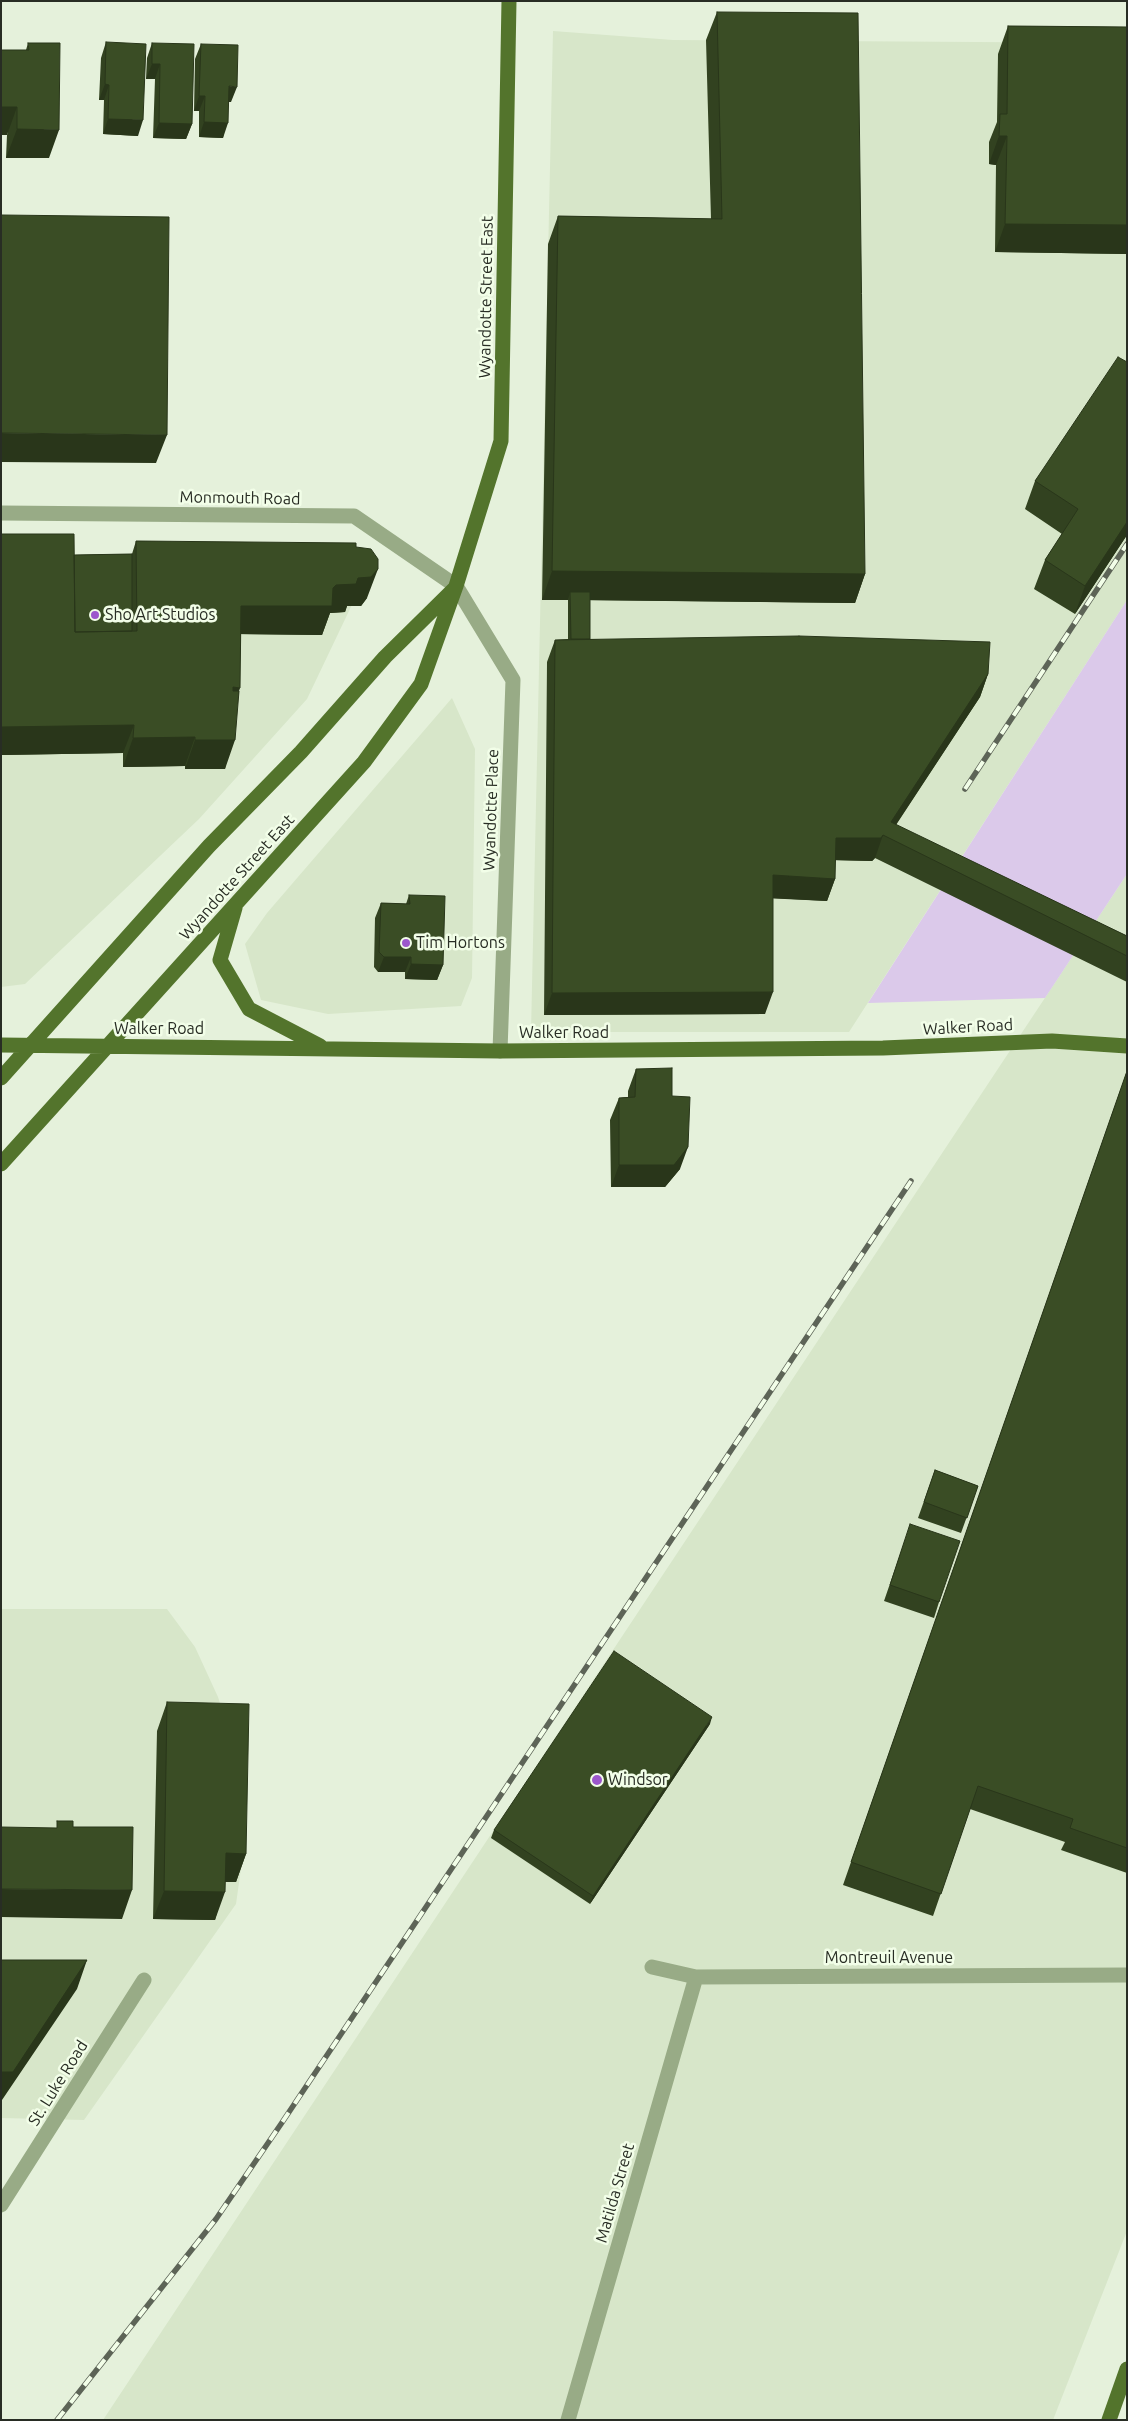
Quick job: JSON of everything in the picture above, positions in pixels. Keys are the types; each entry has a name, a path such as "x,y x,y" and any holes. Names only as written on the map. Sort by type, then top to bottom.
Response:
{"main road":[{"name":"Wyandotte Street East","path":"1,1164 364,762 420,684 456,586 500,441 509,1"},
{"name":"Wyandotte Street East","path":"1,1078 209,846 301,752 385,657 456,586"},
{"path":"236,904 220,960 249,1009 324,1048"},
{"name":"Walker Road","path":"1,1045 500,1051 882,1048 1052,1041 1127,1046"},
{"path":"1109,2420 1127,2369"}],"street":[{"name":"Monmouth Road","path":"1,513 354,516 456,586"},
{"name":"Wyandotte Place","path":"456,586 513,680 500,1051"},
{"name":"Montreuil Avenue","path":"652,1967 696,1977 1127,1975"},
{"name":"Matilda Street","path":"568,2420 696,1977"},
{"name":"St. Luke Road","path":"1,2205 144,1980"}],"shaded area":[{"path":"553,31 673,40 1127,43 1127,600 849,1032 531,1032"},
{"path":"1,564 369,569 307,699 199,819 25,984 1,987"},
{"path":"1127,600 1127,874 1045,998 868,1003"},
{"path":"452,698 475,749 472,978 461,1006 328,1014 261,1000 245,944 267,913"},
{"path":"1127,874 1127,2231 1053,2420 103,2420"},
{"path":"1,1609 167,1609 195,1647 218,1697 236,1751 244,1847 236,1904 84,2120 1,2118"}],"building":[{"path":"717,12 858,13 865,574 552,571 558,216 722,219"},
{"path":"1008,26 1127,27 1127,225 1005,224 1007,136 999,136 1000,114 1007,114"},
{"path":"106,42 146,44 143,120 108,119 109,85 105,84"},
{"path":"28,43 60,43 59,130 17,129 17,107 1,107 1,50 29,50"},
{"path":"152,43 194,44 192,124 159,123 160,64 152,64"},
{"path":"201,44 238,45 237,87 229,86 228,123 204,122 205,96 199,96"},
{"path":"1,215 169,217 167,435 1,433"},
{"path":"1118,357 1127,362 1127,522 1085,586 1045,560 1078,509 1035,481"},
{"path":"1,534 74,534 75,632 137,631 136,541 356,543 356,547 371,549 378,559 378,569 371,577 358,578 356,584 336,585 333,588 332,606 241,606 240,688 233,687 233,691 239,691 235,740 195,740 195,737 133,738 134,725 1,727"},
{"path":"132,554 132,631 75,632 74,555"},
{"path":"570,592 590,592 590,639 571,639"},
{"path":"799,636 990,642 988,674 891,822 1127,936 1127,956 883,835 881,838 836,838 835,879 773,875 773,992 552,993 555,640"},
{"name":"Tim Hortons","path":"409,895 445,896 443,965 411,964 411,957 384,957 379,952 381,903 410,904"},
{"path":"672,1068 672,1096 690,1097 688,1147 674,1165 619,1165 619,1098 635,1097 636,1069"},
{"path":"1127,1071 1127,1848 1070,1828 1073,1819 978,1786 941,1894 851,1862"},
{"path":"935,1470 978,1486 967,1518 924,1502"},
{"path":"910,1524 960,1541 939,1602 890,1585"},
{"path":"614,1651 712,1717 593,1896 494,1830"},
{"path":"167,1702 249,1704 246,1854 226,1853 225,1892 164,1891"},
{"path":"57,1821 73,1821 73,1827 133,1827 132,1890 1,1889 1,1827 57,1828"},
{"path":"1,1960 87,1960 13,2072 1,2072"}],"railway":[{"path":"965,789 1127,544"},
{"path":"57,2420 216,2219 911,1181"}],"place":[{"name":"Sho Art Studios","path":"95,615"},
{"name":"Tim Hortons","path":"406,943"},
{"name":"Windsor","path":"597,1780"}]}
